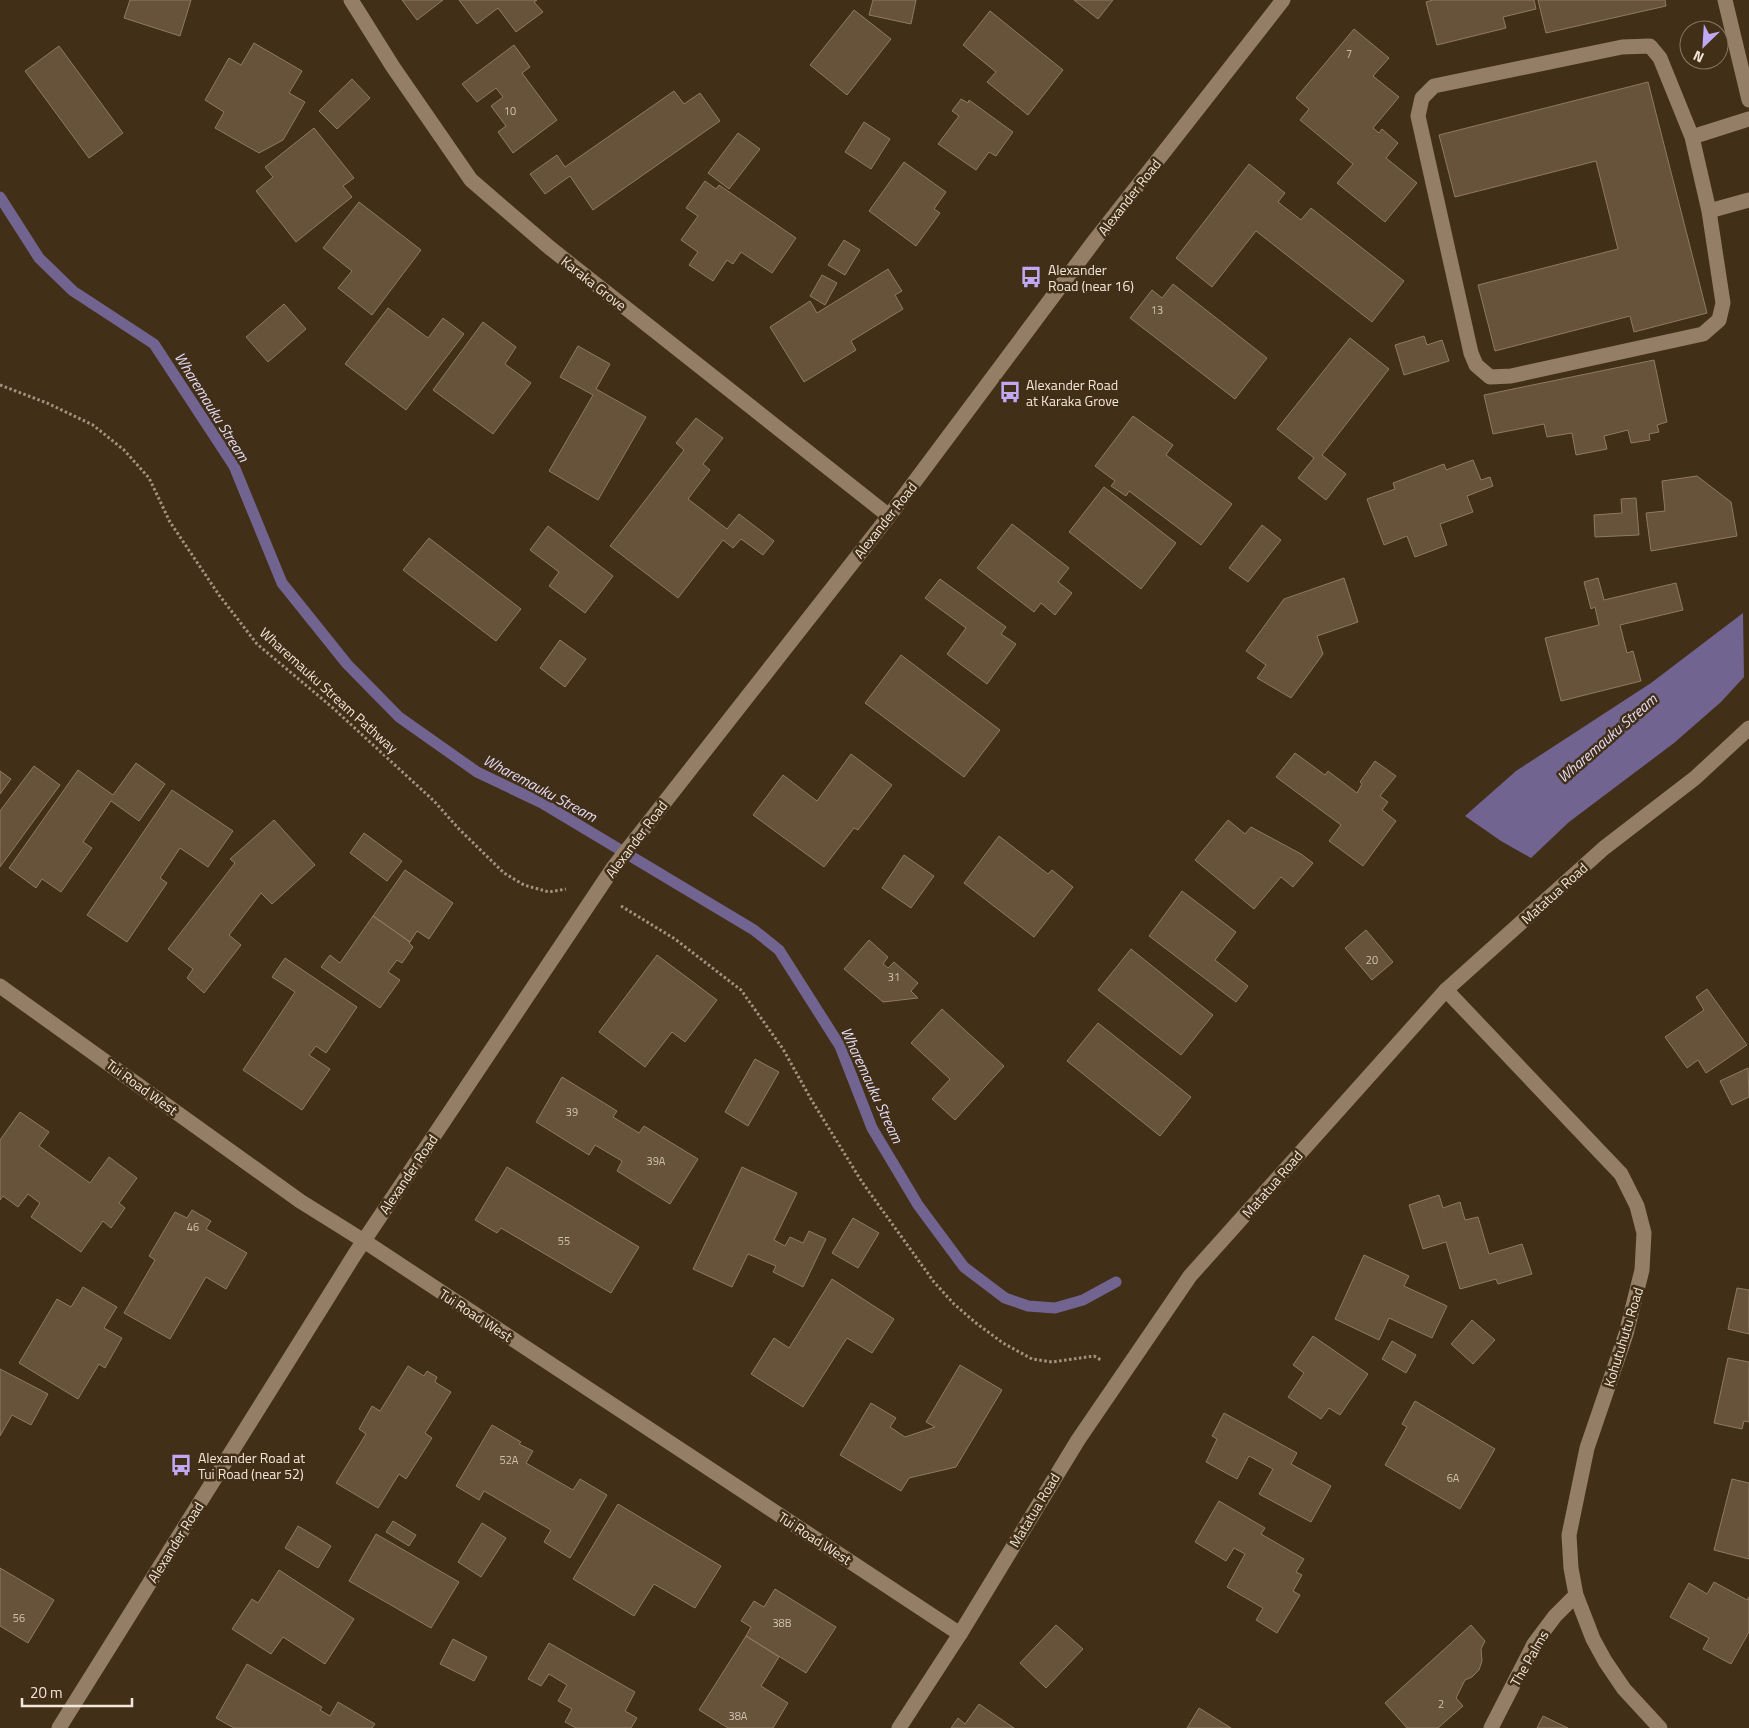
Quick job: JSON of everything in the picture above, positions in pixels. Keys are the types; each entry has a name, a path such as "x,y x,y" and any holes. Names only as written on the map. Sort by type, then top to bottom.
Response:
{"street":[{"name":"Karaka Grove","path":"351,0 393,68 471,180 557,254 889,516"},
{"name":"Alexander Road","path":"59,1728 364,1241 597,892 647,823 889,516 1095,240 1282,0"},
{"path":"1725,0 1749,100"},
{"path":"1650,46 1660,58 1692,137 1709,211 1723,303 1719,320 1702,334 1511,376 1490,377 1476,365 1471,353 1418,116 1422,98 1434,86 1613,49 1650,46"},
{"path":"1692,137 1749,119"},
{"path":"1709,211 1749,200"},
{"name":"Matatua Road","path":"899,1728 960,1634 1078,1440 1190,1276 1446,990 1604,848 1695,778 1749,728"},
{"name":"Tui Road West","path":"0,986 300,1201 364,1241 960,1634"},
{"name":"Kohutuhutu Road","path":"1446,990 1622,1174 1637,1206 1644,1234 1642,1270 1626,1334 1588,1448 1569,1535 1571,1568 1576,1594 1593,1639 1624,1689 1660,1728"},
{"name":"The Palms","path":"1491,1728 1534,1644 1555,1616 1576,1594"}],"path":[{"name":"Wharemauku Stream Pathway","path":"0,385 47,403 92,425 124,450 149,478 170,522 219,595 257,644 333,708 434,801 459,829 504,873 524,885 549,892 576,888 597,892 692,950 741,990 783,1049 812,1101 862,1182 934,1282 954,1304 1004,1343 1032,1359 1052,1362 1094,1356 1123,1374"}],"water":[{"path":"1743,613 1744,677 1721,702 1674,743 1569,822 1531,858 1501,841 1465,816 1516,771 1651,683"}],"building":[{"path":"130,0 191,0 180,36 124,18"},
{"path":"402,0 443,0 417,20"},
{"path":"459,0 537,0 534,2 543,12 516,32 498,8 477,24"},
{"path":"873,0 916,0 911,24 869,15"},
{"path":"1074,0 1113,0 1098,19"},
{"path":"1433,0 1534,0 1536,9 1503,17 1506,28 1437,45 1426,2"},
{"path":"1538,0 1665,0 1666,6 1546,33"},
{"path":"854,10 891,39 847,95 810,65"},
{"path":"990,11 1063,70 1028,115 987,82 996,72 963,45"},
{"path":"1354,29 1389,58 1373,76 1399,97 1373,128 1379,133 1382,129 1398,143 1386,158 1417,183 1385,222 1337,183 1353,164 1300,120 1309,109 1296,98"},
{"path":"254,43 302,71 289,93 305,102 283,140 259,153 215,128 224,112 205,100 229,58 241,65"},
{"path":"514,45 530,67 522,73 557,120 513,153 498,132 506,126 491,106 503,97 496,88 477,102 462,84"},
{"path":"59,46 123,133 89,158 25,71"},
{"path":"352,79 370,98 337,129 319,111"},
{"path":"1648,82 1707,313 1634,332 1630,316 1495,351 1478,285 1618,249 1596,161 1455,197 1439,135"},
{"path":"674,91 684,104 700,93 720,121 593,210 570,176 545,194 530,174 557,155 565,167"},
{"path":"961,99 968,103 969,100 1013,132 996,156 989,152 976,170 938,144 959,116 952,111"},
{"path":"864,122 890,139 871,169 845,152"},
{"path":"314,128 354,178 343,186 352,197 296,242 256,191 273,177 265,167"},
{"path":"738,133 760,149 729,189 708,173"},
{"path":"904,162 946,192 934,209 940,213 916,246 869,211"},
{"path":"1249,164 1285,193 1278,202 1301,220 1311,208 1404,281 1372,322 1256,231 1212,287 1176,258"},
{"path":"705,181 716,189 719,185 796,238 772,273 741,252 733,264 727,260 713,281 689,265 698,252 681,240 698,216 686,208"},
{"path":"359,202 421,250 372,315 338,288 352,271 323,248"},
{"path":"844,240 860,250 845,275 828,265"},
{"path":"888,269 902,291 895,295 903,309 851,341 856,350 804,382 770,327 810,301 817,313"},
{"path":"822,275 837,283 825,305 810,296"},
{"path":"1173,284 1267,358 1235,399 1130,318 1152,290 1162,298"},
{"path":"284,304 306,329 268,362 246,337"},
{"path":"388,308 428,338 443,318 464,334 406,410 345,364"},
{"path":"483,322 516,347 505,364 531,383 493,434 433,390"},
{"path":"1424,336 1427,345 1442,340 1449,361 1404,375 1395,345"},
{"path":"1350,338 1389,369 1322,455 1346,474 1326,500 1298,478 1314,458 1277,429"},
{"path":"578,346 610,364 596,389 646,417 598,500 549,471 593,395 560,377"},
{"path":"1654,360 1667,422 1657,425 1659,432 1649,434 1650,440 1631,443 1628,430 1604,436 1607,449 1576,455 1572,433 1547,437 1544,424 1493,434 1484,395"},
{"path":"1133,416 1173,445 1166,455 1232,504 1201,545 1129,491 1126,496 1111,486 1115,481 1095,466"},
{"path":"696,418 723,438 703,464 710,470 688,499 727,529 739,514 774,541 763,555 741,539 733,548 723,540 678,598 610,546 684,450 676,443"},
{"path":"1473,460 1481,480 1490,477 1493,486 1467,496 1473,512 1440,524 1447,545 1415,557 1407,536 1384,545 1367,499 1395,489 1393,483 1444,464 1446,470"},
{"path":"1697,476 1731,502 1737,536 1651,551 1646,513 1665,511 1662,481"},
{"path":"1104,487 1176,543 1141,589 1069,532"},
{"path":"1636,498 1639,535 1595,537 1594,515 1622,513 1621,499"},
{"path":"1012,524 1069,568 1058,582 1072,593 1055,615 1041,603 1034,612 977,568"},
{"path":"1262,525 1281,540 1248,582 1229,568"},
{"path":"548,526 613,576 585,613 549,586 559,572 530,550"},
{"path":"429,538 521,609 496,641 403,570"},
{"path":"1344,578 1358,622 1317,636 1323,654 1291,698 1257,678 1266,665 1246,651 1284,599"},
{"path":"1598,578 1604,600 1676,583 1683,610 1620,625 1627,653 1633,651 1641,681 1561,701 1545,638 1599,625 1595,607 1591,609 1584,582"},
{"path":"940,579 1006,627 1001,634 1016,644 987,684 947,654 966,628 925,598"},
{"path":"560,640 586,659 565,687 540,668"},
{"path":"901,655 1000,730 964,777 865,703"},
{"path":"1295,753 1325,775 1328,771 1357,793 1362,784 1360,782 1375,761 1396,776 1380,796 1388,802 1382,810 1396,821 1363,866 1329,841 1341,825 1276,777"},
{"path":"851,754 892,785 858,830 854,828 824,867 753,815 783,775 817,801"},
{"path":"136,763 165,784 139,821 111,801 83,842 92,848 61,892 42,879 36,888 9,868 78,770 113,795"},
{"path":"34,766 60,785 0,867 0,811"},
{"path":"0,771 11,779 0,794"},
{"path":"172,790 233,831 208,867 180,848 160,878 167,883 127,942 87,915"},
{"path":"274,820 315,865 272,904 261,893 229,935 241,945 204,993 187,978 193,969 168,949 235,863 230,859"},
{"path":"1228,820 1245,834 1251,827 1301,854 1313,863 1293,887 1281,877 1254,909 1195,860"},
{"path":"364,833 402,861 387,881 350,853"},
{"path":"999,836 1048,874 1052,870 1073,887 1034,937 964,883"},
{"path":"904,855 934,876 911,908 882,888"},
{"path":"405,870 453,903 429,939 417,931 410,942 373,916"},
{"path":"1182,891 1236,932 1215,960 1248,986 1236,1002 1149,936"},
{"path":"373,916 410,942 413,947 402,963 397,960 388,972 400,980 380,1008 321,967 330,955 340,963"},
{"path":"1366,930 1393,962 1372,980 1345,948"},
{"path":"869,940 888,957 883,964 888,968 894,962 918,983 911,991 918,998 883,1002 844,969"},
{"path":"1131,949 1213,1015 1181,1055 1098,990"},
{"path":"657,955 717,1000 685,1042 672,1032 645,1067 599,1032"},
{"path":"285,958 357,1007 326,1053 316,1046 309,1055 330,1069 302,1110 243,1070 295,992 272,977"},
{"path":"1707,989 1747,1045 1706,1073 1698,1060 1687,1068 1665,1037 1704,1010 1696,997"},
{"path":"942,1009 1004,1066 955,1120 932,1099 950,1079 911,1043"},
{"path":"1098,1023 1191,1097 1160,1136 1067,1061"},
{"path":"755,1059 779,1072 748,1126 725,1112"},
{"path":"1748,1068 1749,1097 1732,1105 1720,1081"},
{"path":"562,1077 617,1111 613,1117 639,1133 644,1126 698,1159 670,1204 617,1171 622,1161 595,1145 589,1155 536,1122"},
{"path":"20,1112 49,1132 39,1146 90,1183 109,1157 137,1178 119,1203 125,1208 111,1228 103,1221 81,1252 31,1217 40,1203 28,1194 18,1207 3,1196 0,1200 0,1140"},
{"path":"507,1167 639,1247 611,1293 501,1228 497,1233 475,1220"},
{"path":"742,1167 797,1193 774,1240 785,1246 790,1237 803,1243 809,1231 826,1239 803,1287 773,1272 776,1266 748,1254 732,1287 693,1269"},
{"path":"1439,1195 1443,1208 1460,1202 1465,1220 1478,1217 1489,1254 1522,1244 1532,1274 1498,1284 1496,1279 1460,1289 1446,1242 1423,1249 1409,1205"},
{"path":"192,1210 211,1221 206,1229 247,1253 226,1289 206,1277 170,1339 124,1313 155,1260 149,1256 175,1212 187,1218"},
{"path":"853,1218 879,1233 858,1268 832,1253"},
{"path":"1364,1255 1409,1276 1404,1286 1447,1306 1432,1338 1389,1318 1379,1340 1335,1319"},
{"path":"832,1279 894,1319 872,1353 847,1338 803,1407 751,1374 774,1338 789,1348"},
{"path":"83,1287 117,1307 104,1328 122,1338 105,1368 99,1364 78,1399 19,1363 57,1299 71,1307"},
{"path":"1737,1288 1749,1290 1749,1334 1728,1329"},
{"path":"1472,1320 1495,1340 1473,1364 1451,1344"},
{"path":"1313,1336 1368,1374 1340,1415 1329,1408 1321,1419 1288,1397 1304,1373 1293,1365"},
{"path":"1392,1341 1416,1355 1406,1373 1382,1359"},
{"path":"1728,1358 1749,1362 1749,1422 1744,1421 1742,1429 1714,1423"},
{"path":"960,1365 1002,1390 956,1467 909,1478 901,1491 840,1455 871,1403 896,1418 890,1427 905,1437 935,1427 926,1422"},
{"path":"408,1366 424,1376 427,1371 437,1377 435,1382 451,1392 425,1433 432,1438 406,1479 399,1474 378,1508 336,1483 366,1434 359,1429 372,1406 380,1411"},
{"path":"0,1369 48,1394 31,1425 12,1415 0,1436"},
{"path":"1415,1401 1495,1449 1460,1509 1385,1465 1407,1427 1402,1424"},
{"path":"1224,1413 1297,1453 1291,1464 1331,1486 1311,1522 1259,1494 1273,1469 1249,1456 1237,1479 1206,1462 1217,1439 1212,1436"},
{"path":"492,1425 521,1442 519,1444 533,1451 526,1463 573,1490 580,1479 607,1495 570,1558 544,1542 551,1530 484,1491 479,1500 456,1486"},
{"path":"1732,1479 1749,1483 1749,1559 1714,1550"},
{"path":"1219,1501 1265,1528 1261,1534 1304,1559 1296,1572 1302,1575 1293,1591 1300,1595 1277,1633 1256,1620 1263,1608 1227,1587 1245,1554 1234,1548 1226,1561 1195,1542"},
{"path":"618,1504 721,1566 695,1608 654,1584 634,1616 573,1579"},
{"path":"393,1521 416,1535 409,1546 386,1532"},
{"path":"482,1523 506,1538 481,1577 458,1562"},
{"path":"298,1526 331,1546 318,1568 285,1548"},
{"path":"376,1534 459,1582 431,1628 349,1581"},
{"path":"0,1568 54,1600 28,1643 0,1626"},
{"path":"279,1570 354,1619 325,1664 283,1637 271,1654 232,1629 252,1599 258,1603"},
{"path":"1714,1582 1747,1600 1749,1597 1749,1632 1731,1664 1703,1649 1709,1638 1670,1617 1689,1583 1707,1594"},
{"path":"775,1589 836,1627 806,1673 746,1636 751,1627 741,1621 754,1601 764,1607"},
{"path":"1056,1625 1083,1649 1046,1688 1020,1663"},
{"path":"1471,1625 1485,1641 1481,1649 1482,1661 1479,1670 1472,1677 1465,1680 1456,1698 1463,1706 1438,1728 1407,1728 1385,1703"},
{"path":"746,1636 779,1657 761,1686 788,1703 773,1728 728,1728 699,1710"},
{"path":"453,1639 487,1657 474,1681 440,1664"},
{"path":"549,1643 635,1692 625,1711 637,1718 631,1728 576,1728 565,1722 572,1709 558,1701 567,1685 549,1674 541,1686 528,1679"},
{"path":"247,1664 322,1707 320,1710 330,1716 338,1702 375,1724 372,1728 234,1728 216,1718"},
{"path":"979,1704 1014,1728 951,1728 958,1718 965,1724"},
{"path":"1199,1708 1231,1728 1187,1728"},
{"path":"1543,1716 1568,1728 1537,1728"}],"waterway":[{"name":"Wharemauku Stream","path":"0,197 39,258 73,291 154,344 234,466 282,583 347,664 399,717 477,772 542,803 754,930 779,950 840,1046 872,1128 918,1205 964,1267 1005,1298 1028,1306 1055,1308 1083,1300 1116,1282"}],"place":[{"name":"Alexander Road (near 16)","path":"1031,277"},
{"name":"Alexander Road at Karaka Grove","path":"1010,392"},
{"name":"Alexander Road at Tui Road (near 52)","path":"181,1465"}]}
